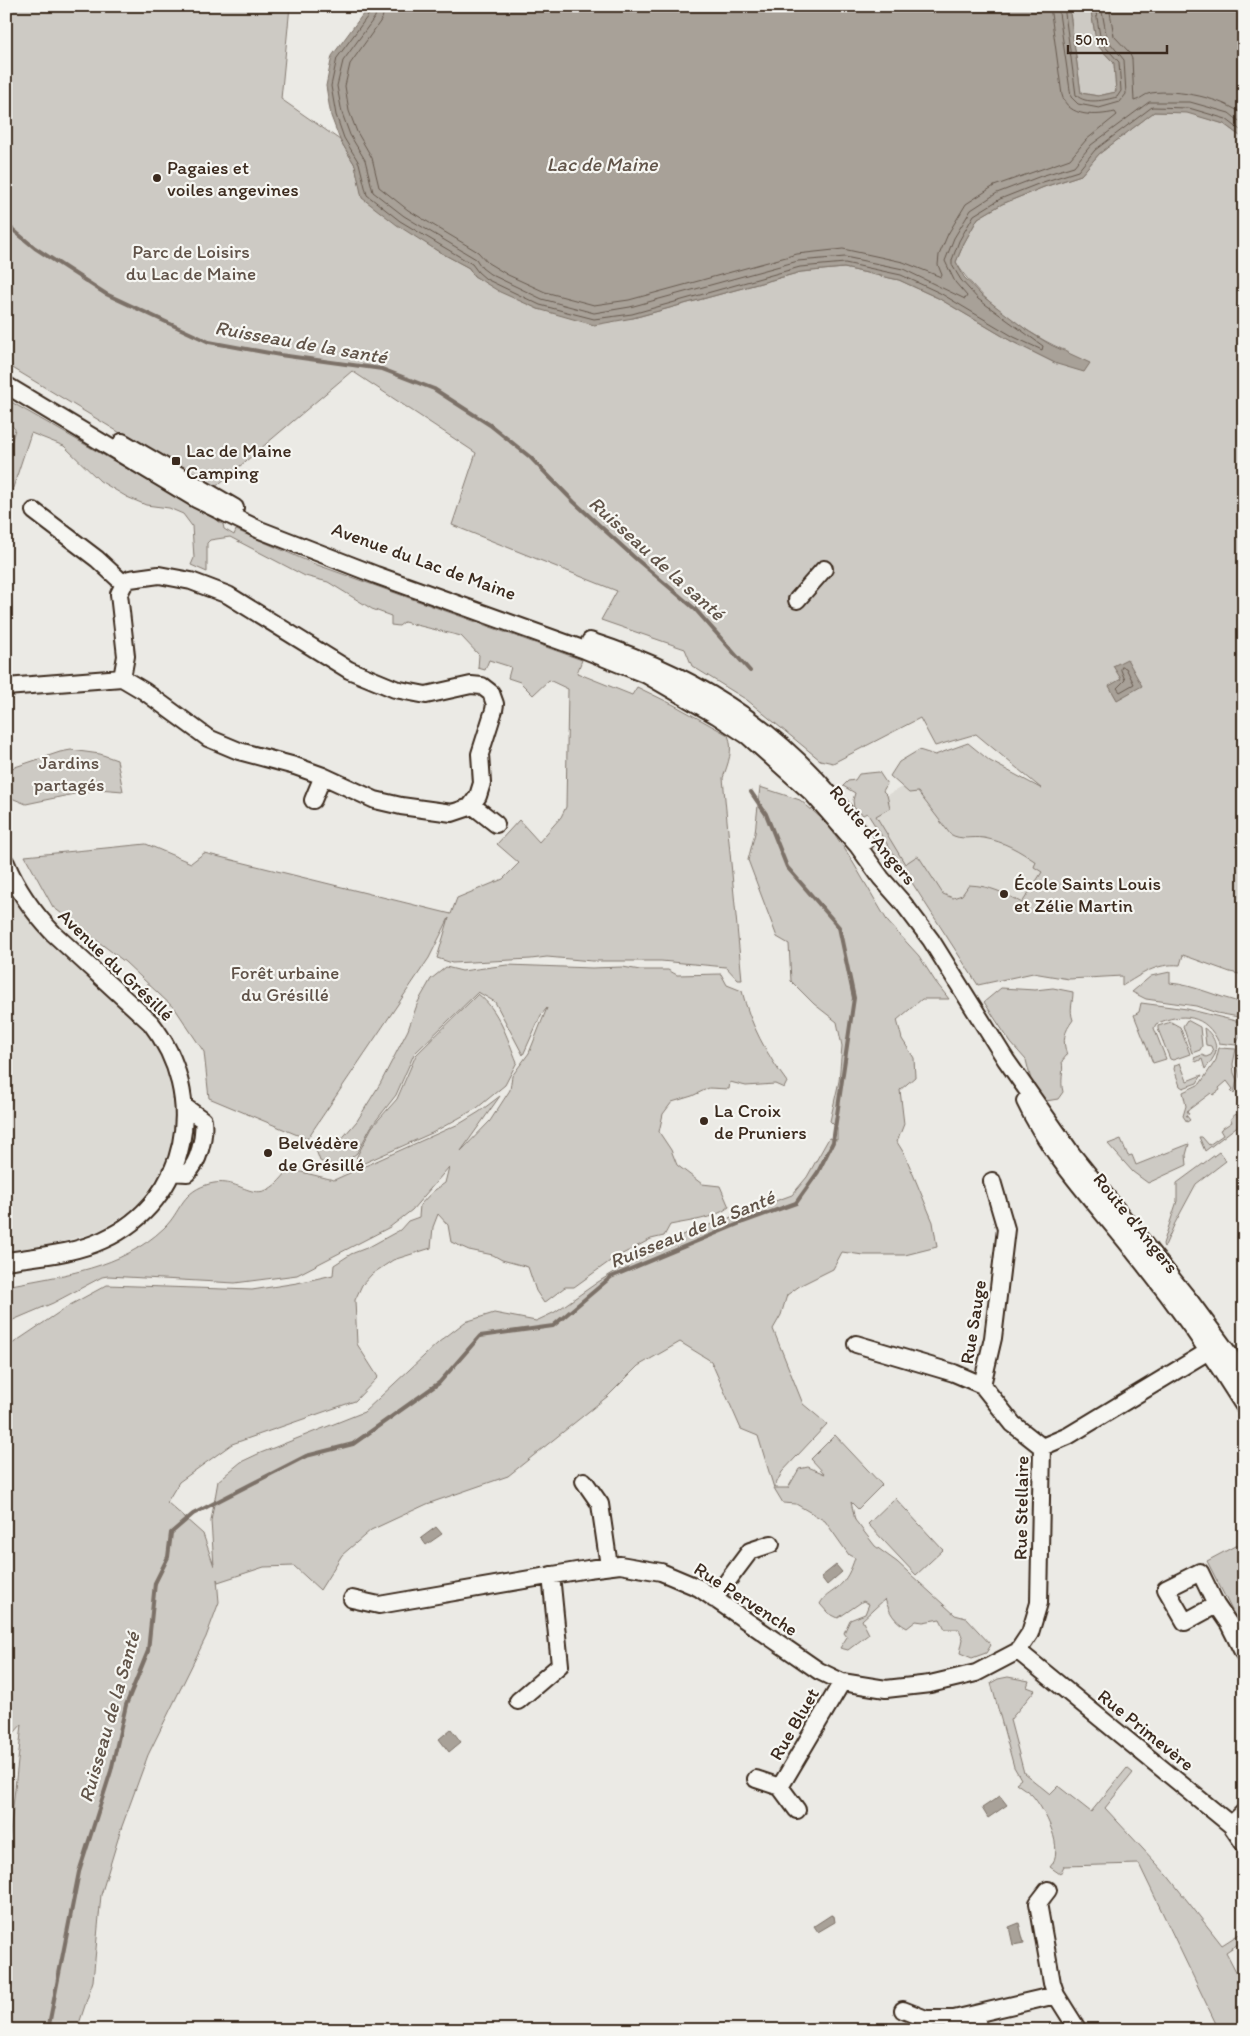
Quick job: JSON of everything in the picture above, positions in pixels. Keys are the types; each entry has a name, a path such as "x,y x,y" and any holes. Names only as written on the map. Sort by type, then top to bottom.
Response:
{"street":[{"name":"Avenue du Lac de Maine","path":"6,376 258,520 447,591 627,653 673,672 756,724 786,748 817,789"},
{"name":"Avenue du Lac de Maine","path":"6,385 196,499 260,530 392,581 585,650 647,675 748,736 817,789"},
{"path":"34,512 97,559 124,584"},
{"path":"797,600 824,569"},
{"path":"6,687 122,678 144,691 208,738 239,751 295,766 323,776 375,800 401,806 452,813 464,810 472,805 481,790 480,754 494,710 493,698 487,689 477,685 426,695 406,692 349,670 233,598 191,581 159,575 130,579 124,584 119,594 126,656 122,678"},
{"path":"313,800 323,776"},
{"name":"Route d'Angers","path":"817,789 881,878 931,940 1006,1060 1072,1154 1190,1301 1244,1406"},
{"path":"472,805 496,824"},
{"name":"Avenue du Grésillé","path":"6,863 18,888 40,920 151,1023 161,1036 176,1064 185,1107 182,1139 171,1172 157,1197 126,1227 114,1235 77,1249 6,1260"},
{"name":"Rue Sauge","path":"992,1181 1006,1229 993,1338 982,1385 1013,1424 1042,1447"},
{"path":"856,1344 954,1373 982,1385"},
{"name":"Route d'Angers","path":"1214,1346 1244,1378"},
{"name":"Rue Stellaire","path":"1018,1651 1030,1633 1039,1603 1042,1447 1068,1436 1214,1346"},
{"path":"584,1480 600,1504 609,1566"},
{"path":"714,1598 750,1551 771,1544"},
{"name":"Rue Pervenche","path":"352,1599 379,1605 550,1575 620,1565 661,1572 699,1588 819,1671 842,1682 886,1689 930,1684 976,1673 1018,1651"},
{"path":"518,1701 560,1664 550,1575"},
{"path":"1216,1605 1229,1624 1244,1654"},
{"name":"Rue Primevère","path":"1018,1651 1231,1825 1244,1844"},
{"name":"Rue Bluet","path":"780,1787 842,1682"},
{"name":"Rue Bluet","path":"756,1779 780,1787 798,1810"},
{"path":"1231,1825 1244,1812"},
{"path":"1048,1890 1038,1903 1052,1984 1056,1995 1078,2030"},
{"path":"903,2010 926,2019 954,2019 977,2022 1056,1995"}],"shaded area":[{"name":"École Saints Louis et Zélie Martin","path":"953,757 1091,841 978,985 864,809"},
{"path":"6,885 28,918 40,932 127,1011 154,1041 173,1088 176,1121 173,1140 163,1169 141,1201 129,1212 102,1229 90,1234 58,1243 6,1251"}],"green space":[{"name":"Parc de Loisirs du Lac de Maine","path":"6,6 290,6 281,99 340,140 355,165 363,198 436,250 469,268 474,276 538,309 633,318 801,272 844,268 899,280 938,298 1011,341 1057,364 1069,352 1038,337 1005,315 977,289 956,262 978,218 1002,204 1081,175 1099,154 1154,112 1187,112 1224,124 1244,139 1244,975 1230,972 1183,955 1180,965 1156,968 1122,986 1122,976 1069,979 1033,973 978,985 867,813 863,815 854,808 853,800 855,793 843,786 848,781 855,780 859,774 879,772 887,784 883,791 887,795 890,808 876,816 905,864 917,856 919,857 943,894 953,898 962,895 969,885 997,891 1022,903 1042,872 1034,867 1036,862 1005,844 984,838 962,838 950,834 918,792 909,793 890,776 899,762 919,750 935,755 968,743 990,761 1042,789 976,734 935,746 920,718 833,763 820,760 747,700 692,666 685,649 601,620 617,591 452,525 476,453 352,371 213,489 6,364"},
{"path":"1069,6 1090,6 1097,45 1114,63 1116,92 1098,96 1081,93"},
{"name":"Forêt urbaine du Grésillé","path":"6,399 223,524 224,529 234,535 236,530 312,563 582,660 577,673 632,695 637,687 728,735 730,751 723,778 742,980 738,980 726,967 661,961 592,961 547,957 452,963 437,958 449,918 429,958 307,1139 209,1098 204,1052 176,1010 125,962 53,907 25,856 146,844 191,863 204,853 451,914 457,898 503,879 519,863 497,844 519,820 539,842 561,817 566,807 568,689 549,680 533,695 520,682 508,678 511,667 489,660 485,670 478,668 479,655 461,636 404,622 399,626 391,625 391,616 372,609 328,582 305,576 230,537 210,540 207,543 207,572 191,565 194,558 192,526 183,514 169,508 146,505 127,497 100,481 64,446 31,433 6,509 6,461 15,429 6,420"},
{"name":"Jardins partagés","path":"71,750 100,754 117,760 123,791 98,789 26,804 9,797 6,770"},
{"path":"760,787 800,800 827,823 848,854 888,922 919,956 949,999 922,999 897,1020 902,1039 914,1058 915,1077 900,1090 904,1124 897,1142 905,1155 933,1222 937,1247 905,1255 863,1255 842,1252 833,1269 801,1285 787,1295 781,1315 773,1329 803,1404 827,1424 782,1472 774,1488 758,1436 741,1429 711,1361 680,1342 638,1366 608,1396 508,1476 427,1504 371,1530 342,1555 320,1590 294,1566 264,1567 218,1582 217,1579 219,1602 206,1637 148,1755 121,1829 101,1895 93,1981 77,2030 6,2030 6,1871 22,1724 14,1733 6,1737 6,1348 70,1305 107,1285 252,1290 333,1275 334,1265 351,1254 369,1247 400,1230 408,1221 419,1217 420,1205 432,1192 445,1183 449,1167 412,1210 390,1227 297,1275 235,1283 108,1276 102,1277 53,1303 6,1323 6,1286 70,1274 129,1253 147,1242 164,1228 186,1198 197,1189 206,1185 230,1184 258,1192 267,1190 277,1183 289,1169 334,1180 461,1123 500,1096 461,1151 490,1121 510,1090 512,1076 529,1053 547,1008 541,1015 523,1055 495,1002 478,992 414,1054 396,1095 371,1127 357,1153 337,1169 320,1161 316,1150 339,1142 357,1121 380,1084 408,1030 418,1002 431,979 446,967 462,971 507,965 592,968 623,967 640,970 668,970 677,975 721,974 727,985 742,991 760,1039 787,1082 784,1088 775,1084 746,1086 730,1082 729,1089 709,1088 672,1102 663,1114 659,1132 671,1150 677,1165 702,1184 720,1186 729,1207 709,1217 670,1225 664,1236 651,1239 613,1259 574,1287 565,1287 544,1303 536,1291 528,1267 502,1260 493,1255 469,1250 451,1242 448,1225 438,1214 433,1227 431,1248 393,1260 372,1274 362,1285 355,1300 357,1344 378,1377 355,1401 232,1444 179,1482 167,1502 203,1534 214,1566 211,1521 218,1481 241,1462 364,1412 439,1342 465,1322 494,1313 536,1321 555,1312 598,1282 654,1248 682,1235 792,1195 807,1177 829,1138 837,1140 837,1128 830,1121 839,1081 842,1046 837,1022 814,1004 791,981 789,944 777,937 748,860 755,833"},
{"path":"1170,972 1170,983 1189,986 1244,1003 1244,1018 1217,1013 1196,1006 1146,999 1132,992 1151,976"},
{"path":"1001,988 1035,990 1053,988 1073,992 1071,1009 1073,1020 1065,1036 1067,1055 1062,1061 1063,1092 1058,1099 1046,1101 1032,1084 1026,1060 1011,1043 984,1002"},
{"path":"478,994 497,1016 517,1062 505,1085 477,1108 432,1133 355,1167 357,1156 372,1127 397,1099 416,1055"},
{"path":"1141,1003 1187,1009 1244,1023 1244,1026 1236,1045 1219,1043 1214,1033 1207,1026 1192,1018 1175,1018 1156,1024 1154,1028 1166,1059 1153,1063 1134,1015 1139,1012"},
{"path":"1187,1020 1200,1027 1202,1046 1200,1050 1192,1053 1183,1026"},
{"path":"1171,1022 1180,1027 1190,1054 1173,1060 1170,1059 1158,1029 1158,1026"},
{"path":"1204,1028 1213,1037 1216,1046 1215,1054 1205,1069 1202,1059 1196,1062 1194,1058 1202,1055 1206,1057 1211,1055 1213,1051 1211,1046 1206,1045"},
{"path":"1244,1036 1244,1077 1240,1078 1237,1063"},
{"path":"1219,1048 1236,1049 1233,1064 1237,1080 1234,1094 1227,1081 1219,1088 1220,1090 1213,1095 1211,1093 1187,1111 1189,1114 1186,1115 1190,1120 1187,1122 1183,1116 1186,1106 1183,1092 1200,1084 1216,1060"},
{"path":"1180,1063 1187,1081 1202,1075 1197,1083 1183,1088 1180,1086 1174,1069 1175,1065"},
{"path":"1244,1113 1244,1121 1205,1151 1199,1137 1202,1137 1209,1145 1223,1135 1220,1130 1232,1122 1230,1119 1236,1114 1238,1117"},
{"path":"1121,1139 1128,1156 1132,1155 1136,1165 1189,1144 1186,1155 1187,1165 1148,1183 1133,1172 1108,1144"},
{"path":"1219,1152 1226,1161 1196,1184 1164,1248 1163,1244 1177,1201 1177,1183"},
{"path":"835,1435 882,1485 858,1509 851,1502 855,1520 875,1546 897,1562 955,1615 966,1618 991,1645 986,1653 972,1658 960,1653 963,1639 959,1629 945,1629 940,1619 923,1622 916,1621 907,1628 893,1616 885,1599 862,1620 869,1634 848,1650 840,1648 847,1637 844,1633 850,1620 865,1614 869,1604 863,1601 838,1618 828,1613 820,1604 843,1581 855,1558 849,1555 825,1521 796,1504 783,1503 774,1488 788,1488 799,1469 808,1467 825,1474 811,1459"},
{"path":"895,1498 943,1550 916,1575 868,1524"},
{"path":"1237,1545 1244,1559 1244,1634 1207,1561"},
{"path":"1008,1677 1029,1681 1027,1687 1035,1690 1010,1720 1024,1773 1050,1794 1058,1786 1091,1812 1127,1768 1133,1773 1105,1808 1167,1875 1222,1945 1244,1931 1244,1940 1226,1952 1244,1987 1244,2028 1219,2030 1139,1864 1064,1866 1060,1874 1050,1867 1056,1851 1052,1830 1043,1810 1037,1802 1016,1783 1021,1779 1014,1767 991,1683"}],"water":[{"name":"Lac de Maine","path":"367,6 1069,6 1081,93 1098,96 1116,92 1114,63 1097,45 1090,6 1244,6 1244,139 1224,124 1187,113 1154,112 1099,154 1081,175 1002,204 978,218 956,262 964,277 981,295 1028,331 1051,345 1090,363 1084,372 1057,364 1011,341 938,298 899,280 844,268 801,272 633,318 594,325 538,309 500,292 474,276 469,268 397,225 362,198 355,165 340,140 331,116 326,86 332,56"},
{"path":"1127,659 1142,686 1117,700 1109,686 1121,679 1113,666"},
{"path":"436,1527 442,1534 426,1545 421,1538"},
{"path":"836,1565 842,1572 827,1585 821,1577"},
{"path":"451,1729 461,1742 449,1752 439,1739"},
{"path":"1000,1796 1007,1805 988,1818 982,1808"},
{"path":"831,1915 834,1916 835,1922 818,1932 814,1926"},
{"path":"1019,1923 1024,1943 1013,1945 1009,1927"}],"waterway":[{"name":"Ruisseau de la santé","path":"6,224 35,248 106,294 209,342 280,355 382,369 434,389 490,425 530,457 574,502 635,558 695,609 750,671"},
{"name":"Ruisseau de la Santé","path":"48,2030 79,1872 111,1771 126,1705 148,1651 155,1583 168,1557 171,1533 193,1514 306,1456 353,1444 439,1383 480,1336 553,1326 611,1277 743,1222 796,1203 818,1172 833,1142 854,998 839,927 787,867 766,814 751,792"}],"place":[{"name":"Pagaies et voiles angevines","path":"157,178"},
{"name":"Lac de Maine Camping","path":"176,461"},
{"name":"École Saints Louis et Zélie Martin","path":"1004,894"},
{"name":"La Croix de Pruniers","path":"704,1121"},
{"name":"Belvédère de Grésillé","path":"268,1153"}]}
